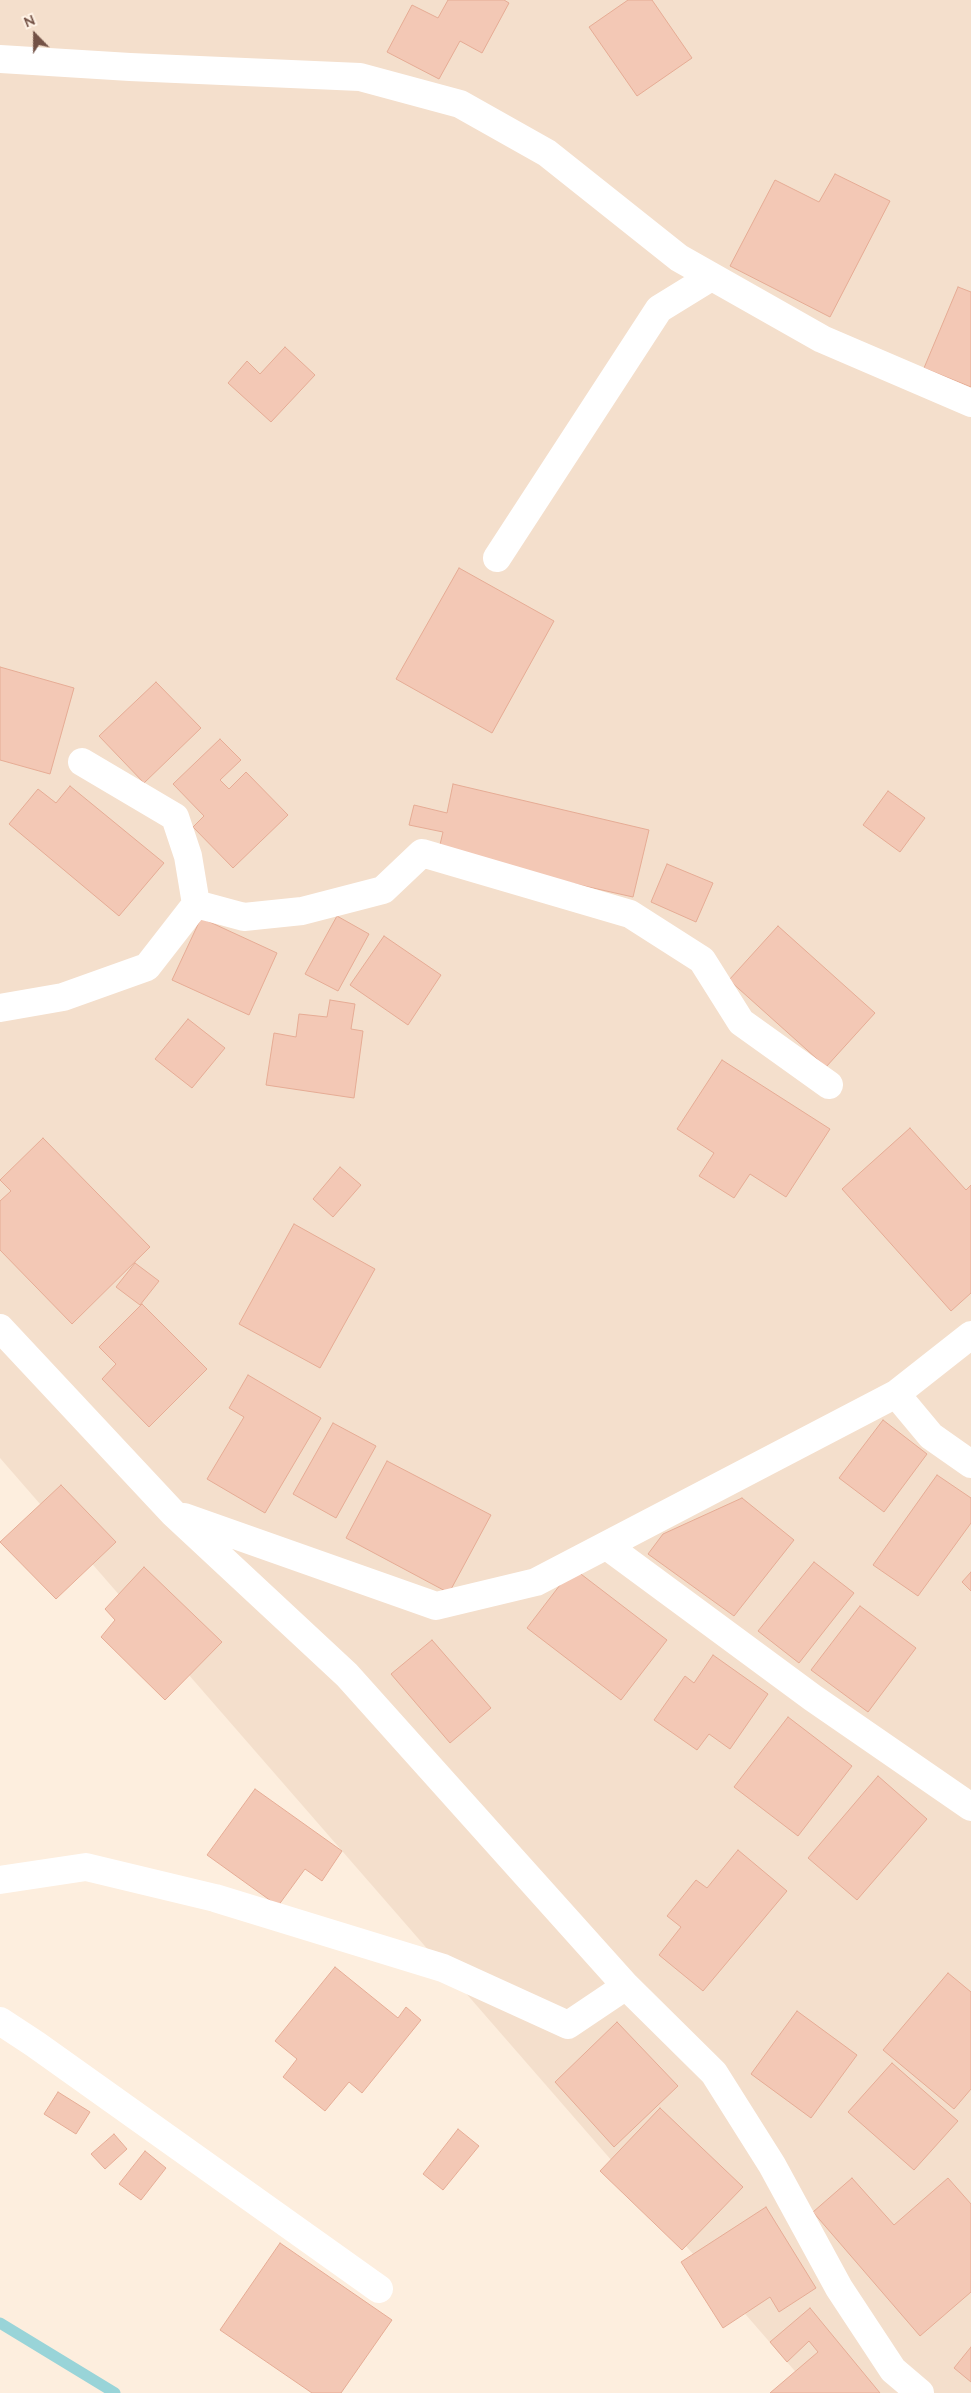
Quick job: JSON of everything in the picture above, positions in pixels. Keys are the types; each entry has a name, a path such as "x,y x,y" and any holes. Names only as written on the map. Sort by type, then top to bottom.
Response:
{"street":[{"path":"0,59 130,67 360,76 460,104 547,153 679,258 711,277 822,339 971,403"},
{"path":"497,558 659,309 711,277"},
{"path":"0,1008 63,997 147,967 196,904 188,856 175,817 82,762"},
{"path":"196,904 244,917 302,911 383,890 422,853 630,914 702,960 741,1022 829,1085"},
{"path":"0,1328 173,1514 347,1675 626,1986 714,2073 772,2165 839,2288 894,2370 920,2393"},
{"path":"173,1514 436,1606 536,1582 896,1394 971,1335"},
{"path":"896,1394 931,1436 971,1464"},
{"path":"607,1546 812,1698 971,1806"},
{"path":"0,1880 86,1867 215,1898 443,1968 568,2025 626,1986"},
{"path":"0,2021 379,2289"}],"shaded area":[{"path":"0,0 971,0 971,2393 814,2393 0,1458"}],"building":[{"path":"448,0 504,0 509,3 482,53 460,41 439,79 387,52 412,5 438,18"},
{"path":"628,0 652,0 692,58 637,96 589,27"},
{"path":"835,174 890,201 830,317 730,266 775,180 819,202"},
{"path":"958,287 971,292 971,387 924,368"},
{"path":"285,347 315,375 271,422 228,383 247,361 260,374"},
{"path":"459,568 554,621 492,733 396,679"},
{"path":"0,667 74,688 50,774 0,760"},
{"path":"156,682 201,728 144,783 99,736"},
{"path":"220,739 241,760 220,780 229,789 246,772 288,815 233,868 193,827 204,816 173,784"},
{"path":"453,784 649,830 633,897 438,853 443,832 409,825 414,805 447,813"},
{"path":"70,786 164,863 119,916 9,824 38,789 56,803"},
{"path":"888,791 925,818 900,852 863,825"},
{"path":"667,864 713,883 696,922 651,902"},
{"path":"337,916 369,934 338,991 305,974"},
{"path":"201,918 277,953 249,1015 172,980"},
{"path":"778,926 875,1013 826,1067 729,980"},
{"path":"384,936 441,975 408,1025 350,985"},
{"path":"330,1000 355,1004 351,1029 363,1031 354,1098 266,1085 274,1033 296,1037 299,1014 327,1017"},
{"path":"188,1019 225,1048 192,1088 155,1059"},
{"path":"722,1060 830,1129 786,1197 750,1174 734,1198 699,1176 714,1153 677,1129"},
{"path":"910,1128 966,1190 971,1185 971,1293 951,1311 842,1189"},
{"path":"43,1138 150,1247 72,1324 0,1250 0,1201 11,1191 0,1180"},
{"path":"340,1167 361,1185 333,1217 313,1199"},
{"path":"294,1224 375,1269 320,1368 239,1324"},
{"path":"135,1263 159,1281 140,1305 116,1287"},
{"path":"142,1304 207,1369 149,1427 102,1379 116,1364 99,1347"},
{"path":"248,1375 321,1418 265,1513 207,1479 244,1417 229,1408"},
{"path":"883,1420 927,1454 884,1512 839,1478"},
{"path":"333,1423 376,1446 336,1518 293,1494"},
{"path":"387,1461 491,1515 449,1593 346,1538"},
{"path":"937,1475 971,1498 971,1523 918,1596 873,1565"},
{"path":"61,1485 116,1542 56,1599 0,1542"},
{"path":"742,1498 794,1540 734,1616 648,1554 663,1534"},
{"path":"814,1562 854,1593 799,1663 758,1631"},
{"path":"144,1567 222,1642 165,1700 101,1637 115,1620 105,1609"},
{"path":"573,1568 667,1640 621,1700 527,1628"},
{"path":"971,1572 971,1591 962,1582"},
{"path":"860,1606 916,1648 868,1712 811,1670"},
{"path":"432,1640 491,1708 450,1743 391,1674"},
{"path":"713,1655 768,1694 730,1749 709,1734 697,1750 654,1720 685,1676 694,1683"},
{"path":"788,1717 852,1766 798,1836 734,1787"},
{"path":"878,1776 927,1819 857,1900 808,1858"},
{"path":"255,1789 342,1851 322,1881 305,1869 278,1906 207,1855"},
{"path":"738,1850 787,1891 703,1991 659,1955 681,1927 667,1916 696,1880 707,1888"},
{"path":"335,1967 398,2018 406,2007 421,2020 362,2093 349,2082 325,2111 283,2077 297,2059 275,2041"},
{"path":"948,1973 971,1992 971,2089 954,2109 883,2050"},
{"path":"797,2011 857,2055 811,2118 751,2074"},
{"path":"617,2022 678,2086 614,2147 555,2082"},
{"path":"892,2063 958,2121 914,2170 848,2112"},
{"path":"58,2092 90,2112 76,2134 44,2114"},
{"path":"660,2108 743,2187 682,2250 600,2171"},
{"path":"458,2129 479,2146 443,2190 423,2174"},
{"path":"114,2134 127,2149 105,2169 91,2154"},
{"path":"145,2151 166,2168 141,2200 119,2184"},
{"path":"852,2178 894,2225 948,2178 971,2204 971,2292 920,2336 813,2212"},
{"path":"766,2207 816,2288 779,2312 770,2297 723,2328 681,2262"},
{"path":"280,2243 392,2320 341,2393 312,2393 220,2330"},
{"path":"810,2308 880,2393 770,2393 818,2352 809,2341 787,2362 770,2342"},
{"path":"971,2347 971,2382 954,2368"}],"waterway":[{"path":"0,2323 115,2393"}]}
